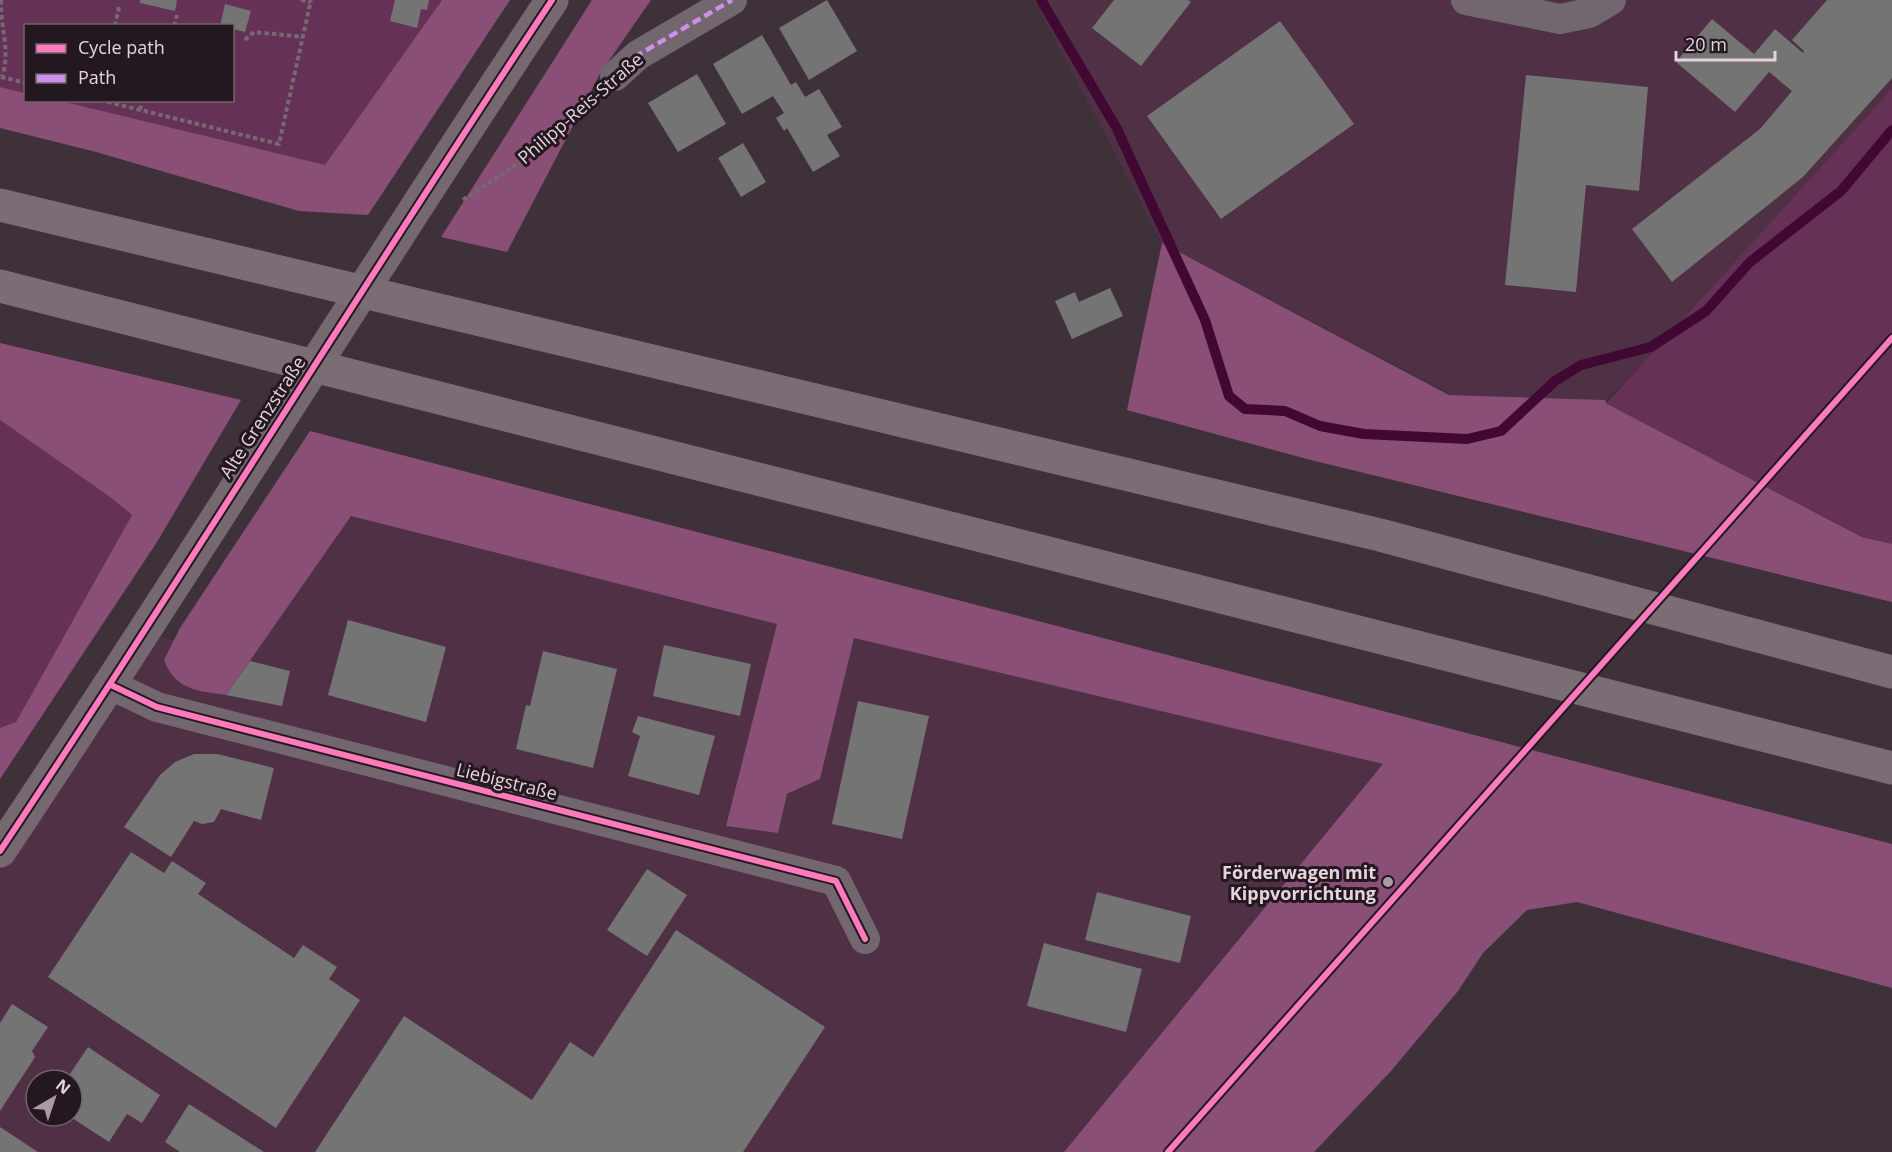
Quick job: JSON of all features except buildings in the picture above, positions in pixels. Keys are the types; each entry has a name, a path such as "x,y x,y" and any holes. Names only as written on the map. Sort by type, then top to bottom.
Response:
{"highway":[{"path":"0,205 1380,535 1892,672"},
{"path":"0,286 1892,768"}],"street":[{"name":"Alte Grenzstraße","path":"0,851 111,685 261,446 552,0"},
{"name":"Philipp-Reis-Straße","path":"615,76 638,55 732,0"},
{"path":"1466,0 1560,19 1590,13 1611,0"},
{"name":"Liebigstraße","path":"111,685 157,707 836,881 865,939"}],"path":[{"path":"1,0 1,21 6,45 6,66 1,77 24,82"},
{"path":"108,102 279,144 311,1 300,0"},
{"path":"115,24 119,8"},
{"path":"175,24 177,15"},
{"path":"245,40 255,32 303,37"},
{"path":"140,110 142,102"}],"shaded area":[{"path":"0,0 442,0 326,166 65,102 234,102 234,24 24,24 24,93 0,87"},
{"path":"442,0 510,0 368,215 299,211 96,152 0,128 0,87 24,93 24,102 65,102 325,165"},
{"path":"592,0 651,0 601,72 507,252 441,237"},
{"path":"1034,0 1892,0 1892,155 1605,400 1453,395 1162,243"},
{"path":"1892,89 1892,544 1863,537 1606,404"},
{"path":"1162,243 1449,395 1605,400 1607,404 1862,537 1892,544 1892,602 1307,459 1127,410"},
{"path":"0,343 241,400 157,542 0,779 0,728 16,722 132,515 0,420"},
{"path":"0,420 132,515 16,723 0,728"},
{"path":"310,431 1892,844 1892,988 1577,902 1527,910 1483,953 1458,991 1391,1071 1314,1152 1064,1152 1383,764 854,638 820,779 787,794 778,833 726,826 777,624 351,516 226,695 189,687 174,678 164,660 180,628"},
{"path":"350,516 778,624 726,826 820,779 854,637 1384,764 1064,1152 0,1152 0,854 145,634 253,657"}],"waterway":[{"path":"1041,0 1116,127 1205,320 1229,396 1245,409 1285,411 1320,426 1364,434 1467,439 1501,431 1555,381 1581,365 1651,347 1706,311 1750,262 1841,191 1892,130"}],"marked path":[{"path":"615,76 638,55 732,0"}],"cycle path":[{"path":"0,851 552,0"},
{"path":"1168,1152 1892,338"},
{"path":"111,685 157,707 836,881 865,939"}],"place":[{"name":"Förderwagen mit Kippvorrichtung","path":"1388,882"}]}
